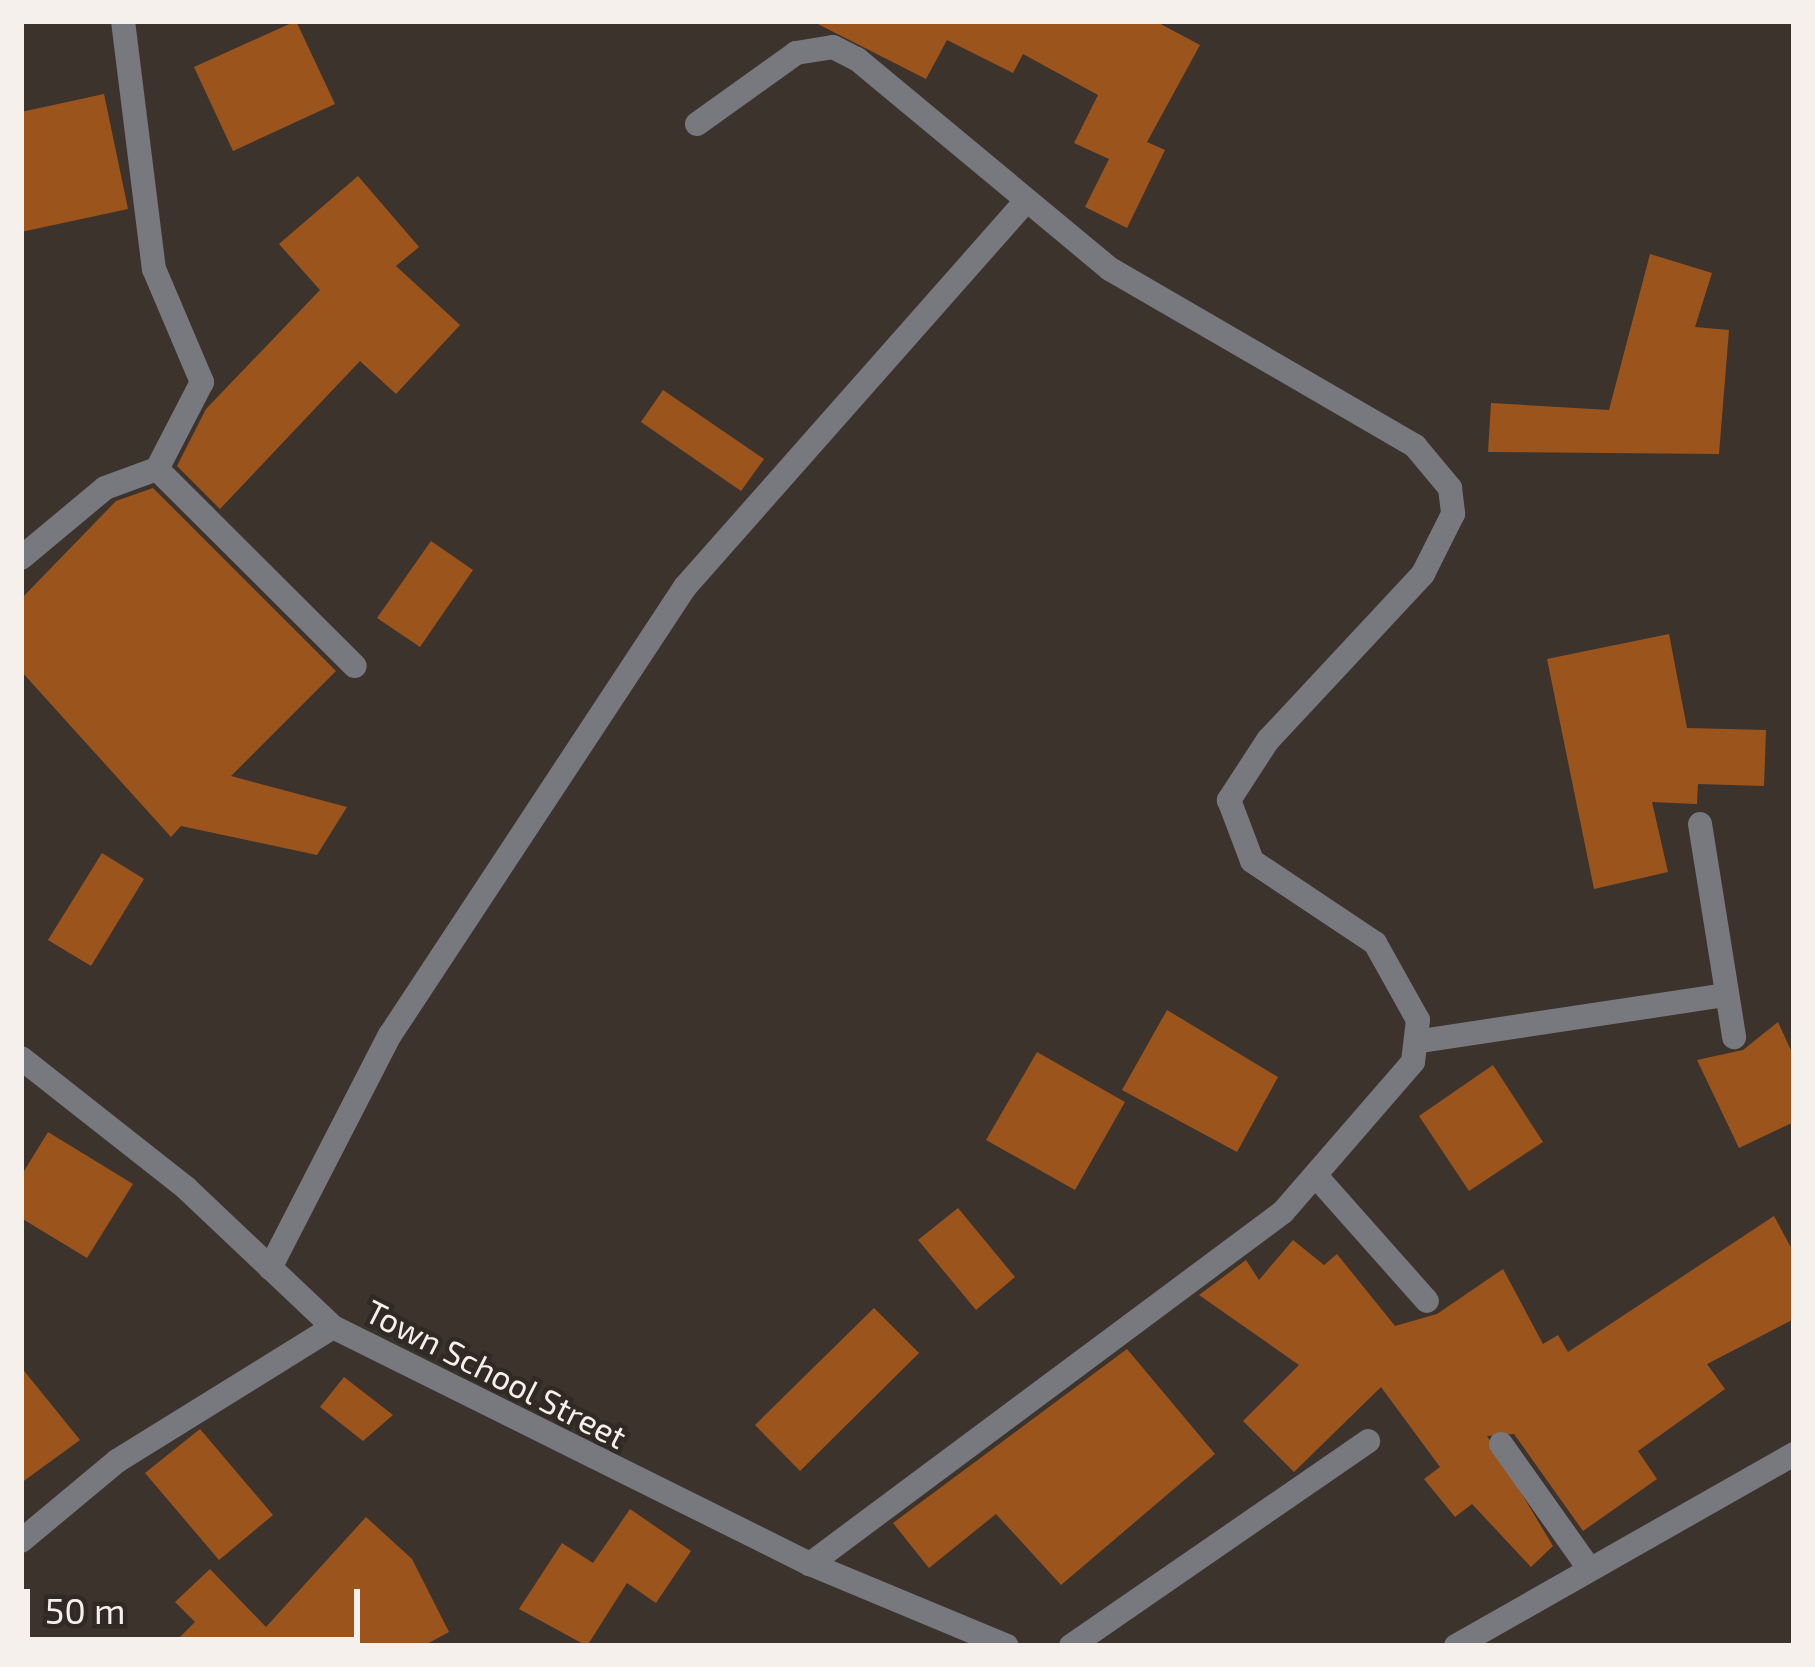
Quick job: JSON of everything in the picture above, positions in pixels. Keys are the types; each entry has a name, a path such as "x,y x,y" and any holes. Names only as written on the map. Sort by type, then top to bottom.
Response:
{"street":[{"path":"21,558 105,488 157,469 202,382 154,269 123,21"},
{"path":"697,124 796,53 833,47 890,81 1026,202 1149,294 1415,446 1450,488 1453,514 1423,574 1268,740 1229,800 1252,861 1375,943 1420,1041"},
{"path":"270,1268 390,1036 686,587 1026,202"},
{"path":"157,469 356,665"},
{"path":"1700,824 1734,1037"},
{"path":"810,1564 1283,1212 1420,1041 1724,995"},
{"name":"Town School Street","path":"21,1058 270,1268 333,1328 810,1564 1007,1646"},
{"path":"1316,1176 1426,1301"},
{"path":"21,1541 148,1440 333,1328"},
{"path":"1070,1646 1368,1441"},
{"path":"1501,1444 1588,1567"},
{"path":"1456,1646 1794,1454"}],"building":[{"path":"296,21 335,104 233,151 194,67"},
{"path":"812,21 1155,21 1200,45 1147,142 1165,150 1127,228 1085,207 1109,159 1074,143 1098,95 1023,54 1013,73 947,40 926,79"},
{"path":"104,94 128,209 21,232 21,112"},
{"path":"358,176 419,247 396,266 460,325 396,394 360,361 220,509 177,466 206,409 320,290 279,244"},
{"path":"1650,254 1712,273 1695,327 1729,330 1719,454 1488,452 1491,403 1609,410"},
{"path":"663,390 764,459 741,491 641,422"},
{"path":"153,488 336,671 231,776 347,807 317,855 181,826 171,837 21,671 21,599 116,501"},
{"path":"431,541 473,570 420,647 377,618"},
{"path":"1669,634 1687,728 1766,730 1764,786 1698,784 1697,804 1652,802 1668,872 1594,889 1547,659"},
{"path":"102,853 144,879 91,966 48,940"},
{"path":"1167,1010 1278,1077 1237,1152 1122,1090"},
{"path":"1778,1022 1794,1057 1794,1122 1739,1148 1697,1060 1743,1050"},
{"path":"1037,1052 1125,1102 1075,1190 986,1140"},
{"path":"1493,1065 1543,1142 1469,1191 1419,1116"},
{"path":"48,1132 133,1184 87,1258 21,1218 21,1176"},
{"path":"958,1208 1015,1277 976,1310 918,1240"},
{"path":"1774,1216 1794,1253 1794,1319 1707,1364 1725,1389 1638,1451 1657,1479 1583,1531 1514,1434 1487,1436 1553,1546 1531,1567 1472,1504 1455,1517 1424,1479 1440,1467 1381,1387 1294,1472 1243,1421 1299,1365 1199,1295 1246,1260 1259,1280 1293,1240 1324,1265 1337,1254 1395,1326 1437,1314 1503,1269 1543,1344 1558,1335 1568,1352"},
{"path":"874,1308 919,1353 800,1471 755,1425"},
{"path":"1127,1349 1215,1454 1061,1585 996,1514 929,1568 893,1523"},
{"path":"21,1367 80,1440 21,1483"},
{"path":"344,1377 393,1415 363,1441 320,1407"},
{"path":"200,1429 273,1515 219,1560 145,1473"},
{"path":"630,1509 691,1551 656,1603 627,1583 587,1646 519,1609 562,1543 593,1563"},
{"path":"366,1517 412,1559 449,1632 423,1646 171,1646 195,1622 175,1602 210,1569 266,1627"}]}
